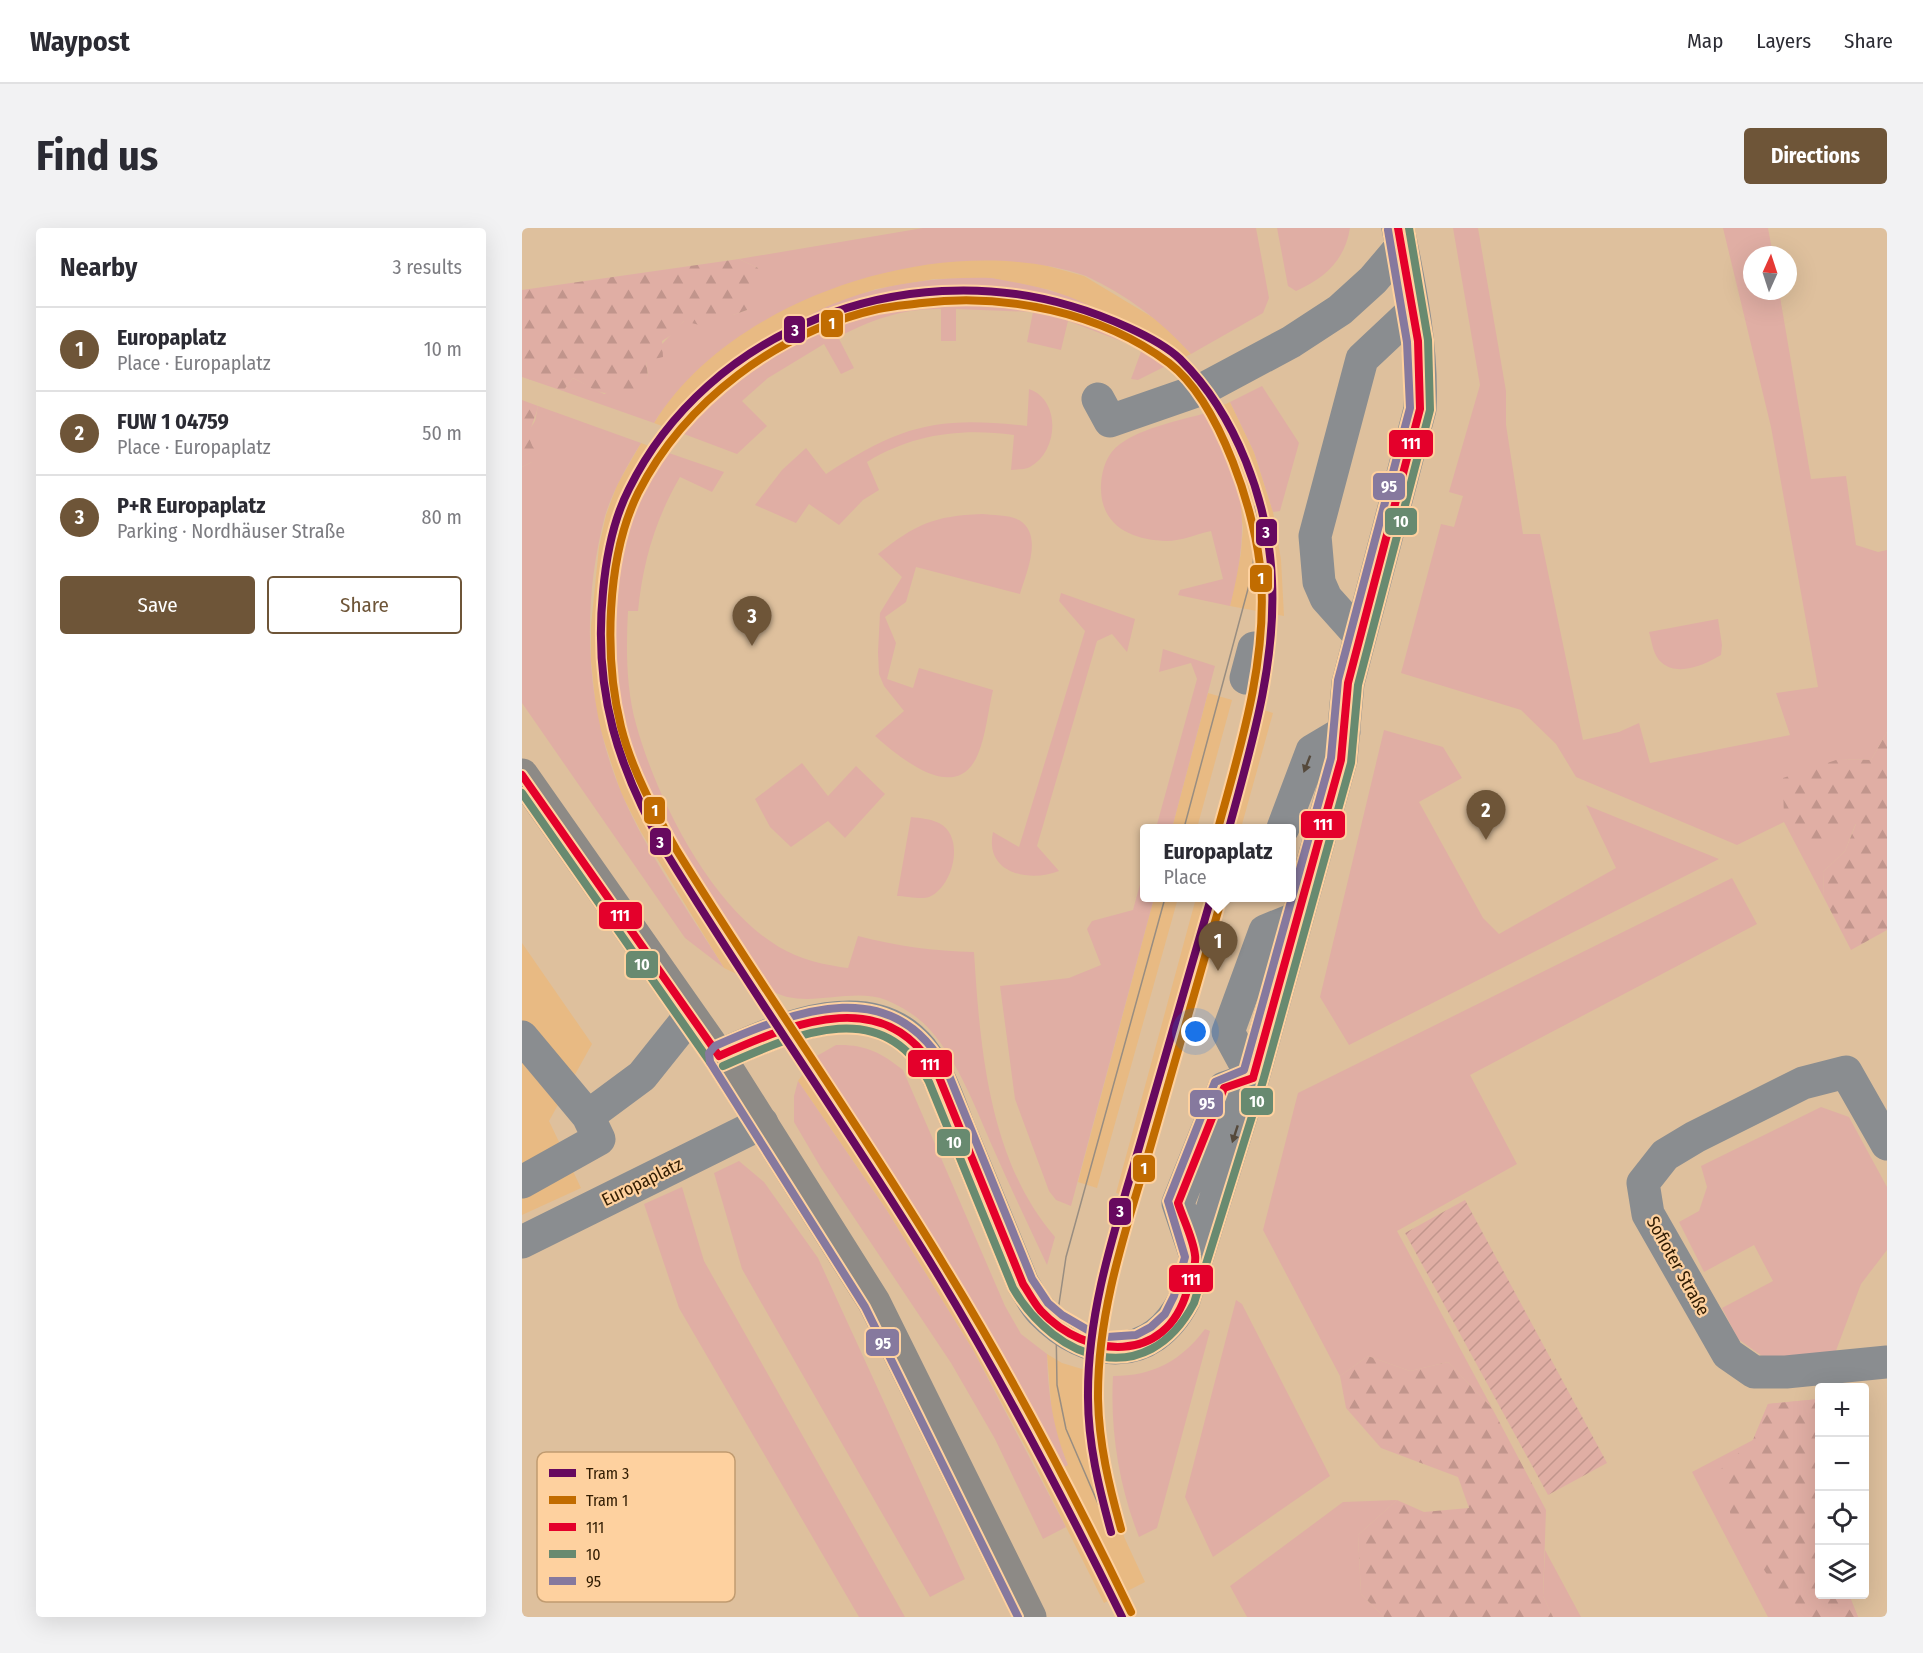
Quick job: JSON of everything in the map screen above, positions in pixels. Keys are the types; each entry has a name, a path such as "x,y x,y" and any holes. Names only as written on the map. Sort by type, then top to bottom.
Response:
{"main road":[{"path":"522,775 719,1056 874,1302 1030,1617"}],"street":[{"path":"1296,893 1341,760 1348,683 1420,409 1421,370 1400,237"},
{"path":"1098,399 1110,421 1205,388 1291,342 1340,310 1373,280 1400,237"},
{"path":"1360,636 1326,598 1319,582 1316,536 1362,359 1412,312"},
{"path":"1284,824 1312,751 1344,732"},
{"path":"719,1056 780,1030 817,1020 839,1018 878,1021 909,1036 922,1050 943,1089 1023,1284 1040,1310 1056,1324 1089,1343 1106,1348 1140,1345 1157,1336 1174,1320 1184,1300 1196,1257 1178,1203 1224,1088 1252,1078 1291,908"},
{"path":"588,1116 642,1076 690,1016"},
{"path":"522,1037 588,1116 599,1139 522,1182"},
{"name":"Sofioter Straße","path":"1887,1144 1846,1071 1803,1083 1695,1137 1665,1155 1643,1183 1648,1214 1728,1354 1754,1372 1786,1372 1887,1362"},
{"name":"Europaplatz","path":"522,1242 762,1124"}],"shaded area":[{"path":"985,256 1022,259 1084,276 1162,323 1191,354 1168,365 1127,328 1103,311 1050,290 991,278 934,279 876,289 845,300 716,383 676,431 654,423 671,396 695,370 721,348 750,326 818,288 882,266 916,260"},
{"path":"1230,402 1254,452 1273,512 1281,560 1284,616 1230,606 1241,553 1243,528 1235,474 1223,442 1206,413"},
{"path":"641,443 663,451 641,488 630,515 619,560 612,663 623,723 632,755 660,819 769,989 724,968 641,832 621,793 597,719 591,661 591,626 599,547 606,515 617,485"},
{"path":"1208,693 1232,700 1198,824 1173,824"},
{"path":"1249,705 1273,713 1242,824 1216,824"},
{"path":"1153,902 1177,902 1097,1188 1078,1182"},
{"path":"1195,902 1221,902 1138,1199 1116,1193"},
{"path":"522,943 592,1044 549,1121 581,1188 522,1215"},
{"path":"815,1057 921,1222 983,1329 1068,1465 1056,1436 1052,1416 1047,1354 1062,1363 1099,1374 1098,1421 1108,1492 1125,1539 1145,1582 1104,1603 1031,1457 973,1350 886,1209 798,1081"}],"green space":[{"path":"923,228 1256,228 1269,298 1263,313 1191,354 1143,310 1086,276 1030,263 970,261 908,268 846,284 788,308 735,340 689,378 654,423 563,391 573,378 604,394 648,377 646,361 684,321 733,315 747,310 758,268 739,259"},
{"path":"1277,228 1350,228 1344,250 1332,267 1316,280 1296,291 1288,286"},
{"path":"1453,228 1478,228 1506,391 1506,425 1523,534 1540,534 1583,740 1619,732 1639,723 1650,763 1790,735 1776,693 1818,687 1771,427 1723,228 1768,228 1771,246 1743,246 1743,300 1781,300 1811,479 1846,476 1856,545 1878,552 1887,550 1887,732 1871,760 1839,759 1856,823 1845,851 1823,872 1824,898 1784,822 1737,845 1576,777 1556,744 1521,710 1401,673 1441,524 1454,527 1463,496 1449,492 1480,385"},
{"path":"739,259 758,268 760,284 747,310 703,326 684,321 673,334 662,341 663,357 646,361 648,377 643,391 632,394 622,388 615,392 603,393 573,378 563,391 522,377 522,290"},
{"path":"991,278 1045,289 1088,305 1126,328 1168,365 1138,380 1131,379 1142,349 1068,321 1061,350 1027,342 1033,312 956,309 956,341 941,341 941,309 927,309 875,320 838,337 854,368 841,374 824,344 768,378 742,401 767,426 737,454 676,431 708,394 742,362 777,335 813,313 852,297 895,286 941,279"},
{"path":"1262,386 1299,443 1280,511 1273,512 1254,452 1230,402"},
{"path":"1029,389 1047,404 1052,426 1047,450 1040,460 1028,468 1011,470 1014,435 975,432 938,435 902,445 867,462 879,490 863,500 839,525 809,504 796,523 755,505 782,470 806,448 826,474 877,444 921,428 968,422 1027,426"},
{"path":"522,400 538,406 530,434 535,450 532,462 522,467"},
{"path":"538,406 641,443 612,497 597,550 590,620 590,656 594,691 609,759 631,815 656,860 724,968 685,938 522,703 522,467 532,462 528,432 535,421"},
{"path":"1206,413 1230,462 1241,506 1240,552 1230,606 1178,595 1180,590 1223,579 1211,531 1172,541 1141,537 1119,528 1111,520 1102,498 1101,484 1104,467 1112,452 1120,444 1150,429"},
{"path":"663,451 724,472 712,492 680,477 657,525 643,575 638,611 628,611 627,654 630,696 636,724 659,788 675,822 694,856 716,888 741,916 767,939 795,955 848,968 858,936 915,947 974,952 980,1026 992,1102 1015,1174 1033,1207 1055,1237 1047,1265 966,1087 950,1057 931,1031 899,1006 872,996 796,998 782,996 769,989 693,875 649,795 631,752 619,709 612,664 612,640 614,608 625,540 636,505"},
{"path":"982,514 1015,518 1026,527 1031,535 1031,555 1020,594 916,567 906,602 885,617 896,643 887,679 913,688 919,668 993,690 978,754 969,769 957,776 943,777 928,773 913,765 875,736 904,711 884,686 879,674 878,652 880,613 902,577 878,554 903,535 926,524 950,517"},
{"path":"1061,593 1135,619 1127,652 1112,634 1097,641 1037,846 1059,871 1035,876 1023,875 1002,866 995,857 992,846 993,832 1019,847 1085,631 1059,601"},
{"path":"1718,619 1722,645 1721,655 1708,662 1684,669 1669,667 1657,657 1649,632"},
{"path":"1163,649 1215,666 1173,824 1157,824 1197,679 1191,663 1159,672"},
{"path":"1384,730 1443,747 1462,778 1419,802 1483,918 1499,934 1616,868 1586,805 1719,859 1349,1045 1320,997"},
{"path":"1887,732 1887,930 1851,950 1824,898 1823,872 1845,851 1856,824 1816,846 1784,822 1783,778 1839,759 1871,760"},
{"path":"802,763 828,796 856,766 885,794 845,838 828,821 791,847 770,827 755,799"},
{"path":"911,817 939,823 952,839 954,850 950,873 937,892 926,898 897,896"},
{"path":"1732,878 1757,924 1470,1075 1517,1164 1397,1231 1492,1408 1448,1362 1410,1371 1368,1356 1340,1376 1263,1230 1298,1093"},
{"path":"1140,885 1140,902 1153,902 1071,1206 1056,1200 1049,1191 1015,1099 1000,986 1069,978 1101,965 1087,929 1092,921 1133,910"},
{"path":"836,1045 872,1050 903,1070 1005,1306 1021,1334 1047,1354 1052,1411 1068,1465 1058,1470 983,1329 921,1222 815,1057"},
{"path":"798,1081 886,1209 973,1350 1066,1527 1043,1539 995,1439 951,1363 821,1168 794,1122 794,1096"},
{"path":"1821,1107 1849,1117 1887,1187 1887,1250 1861,1284 1834,1356 1762,1356 1738,1339 1722,1308 1773,1281 1754,1245 1704,1272 1679,1222 1699,1211 1707,1187 1701,1166"},
{"path":"739,1161 764,1182 818,1258 965,1579 930,1597 742,1269 714,1173"},
{"path":"682,1187 704,1261 905,1617 859,1617 679,1308 644,1204"},
{"path":"1465,1200 1607,1463 1548,1495 1405,1233"},
{"path":"1236,1300 1242,1304 1330,1476 1213,1557 1185,1497"},
{"path":"1205,1329 1210,1331 1157,1528 1139,1537 1126,1498 1117,1458 1112,1397 1113,1376 1141,1373 1165,1364 1186,1350"},
{"path":"1368,1356 1410,1371 1448,1362 1492,1408 1546,1510 1543,1596 1553,1617 1384,1617 1361,1594 1358,1535 1397,1500 1424,1512 1469,1508 1458,1477 1381,1448 1346,1408 1340,1376"},
{"path":"1815,1399 1815,1599 1851,1599 1858,1617 1768,1617 1692,1472 1753,1440 1768,1404"},
{"path":"1815,1399 1815,1599 1851,1599 1858,1617 1790,1617 1783,1600 1731,1517 1721,1469 1753,1440 1768,1404"},
{"path":"1397,1500 1358,1535 1361,1594 1384,1617 1247,1617 1230,1586 1343,1502"},
{"path":"1545,1550 1581,1617 1553,1617 1543,1596"}],"tram line":[{"name":"3","path":"1122,1617 1032,1441 960,1312 902,1217 667,854 635,791 613,729 606,696 601,628 608,553 619,513 629,489 664,433 708,386 759,348 817,319 878,300 942,291 1007,293 1071,306 1144,335 1180,359 1218,406 1246,461 1264,521 1272,581 1270,644 1260,706 1230,824"},
{"name":"1","path":"1131,1612 1042,1436 970,1307 912,1212 676,849 637,775 621,727 616,700 610,640 611,608 619,547 627,519 638,493 658,460 681,429 708,400 770,353 804,335 841,320 878,309 954,301 1019,304 1083,319 1142,345 1169,363 1187,381 1204,404 1233,461 1244,492 1258,552 1262,608 1256,671 1244,734 1219,824"},
{"path":"1185,824 1252,574 1257,527 1253,486"},
{"path":"1112,1536 1066,1429 1057,1385 1056,1324 1066,1257 1164,902"},
{"name":"3","path":"1111,1532 1098,1482 1088,1415 1092,1335 1111,1242 1210,902"},
{"name":"1","path":"1121,1529 1100,1432 1098,1399 1102,1337 1121,1245 1221,902"}],"transit line":[{"name":"111","path":"1253,1078 1341,760 1348,683 1420,409 1418,341 1398,228"},
{"name":"10","path":"723,1066 779,1043 807,1034 835,1029 862,1030 887,1038 910,1054 929,1082 1013,1288 1031,1314 1053,1334 1077,1349 1102,1357 1127,1357 1152,1349 1174,1331 1194,1303 1263,1081 1351,763 1358,685 1430,410 1428,340 1409,228"},
{"name":"95","path":"1296,884 1331,758 1338,680 1410,408 1407,342 1388,230"},
{"name":"111","path":"522,775 719,1056"},
{"name":"10","path":"522,793 710,1062"},
{"name":"95","path":"1018,1617 865,1307 710,1062 709,1053 715,1046 746,1033 811,1012 842,1008 873,1010 901,1021 926,1041 948,1073 1032,1279 1048,1303 1062,1315 1093,1333 1107,1337 1136,1335 1151,1327 1165,1314 1174,1296 1185,1257 1168,1201 1215,1082 1244,1070 1291,902"},
{"name":"111","path":"719,1056 779,1032 809,1023 839,1018 868,1020 894,1029 918,1047 939,1077 1023,1284 1036,1305 1059,1327 1080,1339 1101,1345 1123,1347 1143,1343 1162,1332 1177,1315 1187,1291 1195,1259 1192,1242 1178,1203 1224,1088 1253,1078"}],"place":[{"name":"P+R Europaplatz","path":"752,646"},
{"name":"FUW 1 04759","path":"1486,840"},
{"name":"Europaplatz","path":"1218,971"}]}
